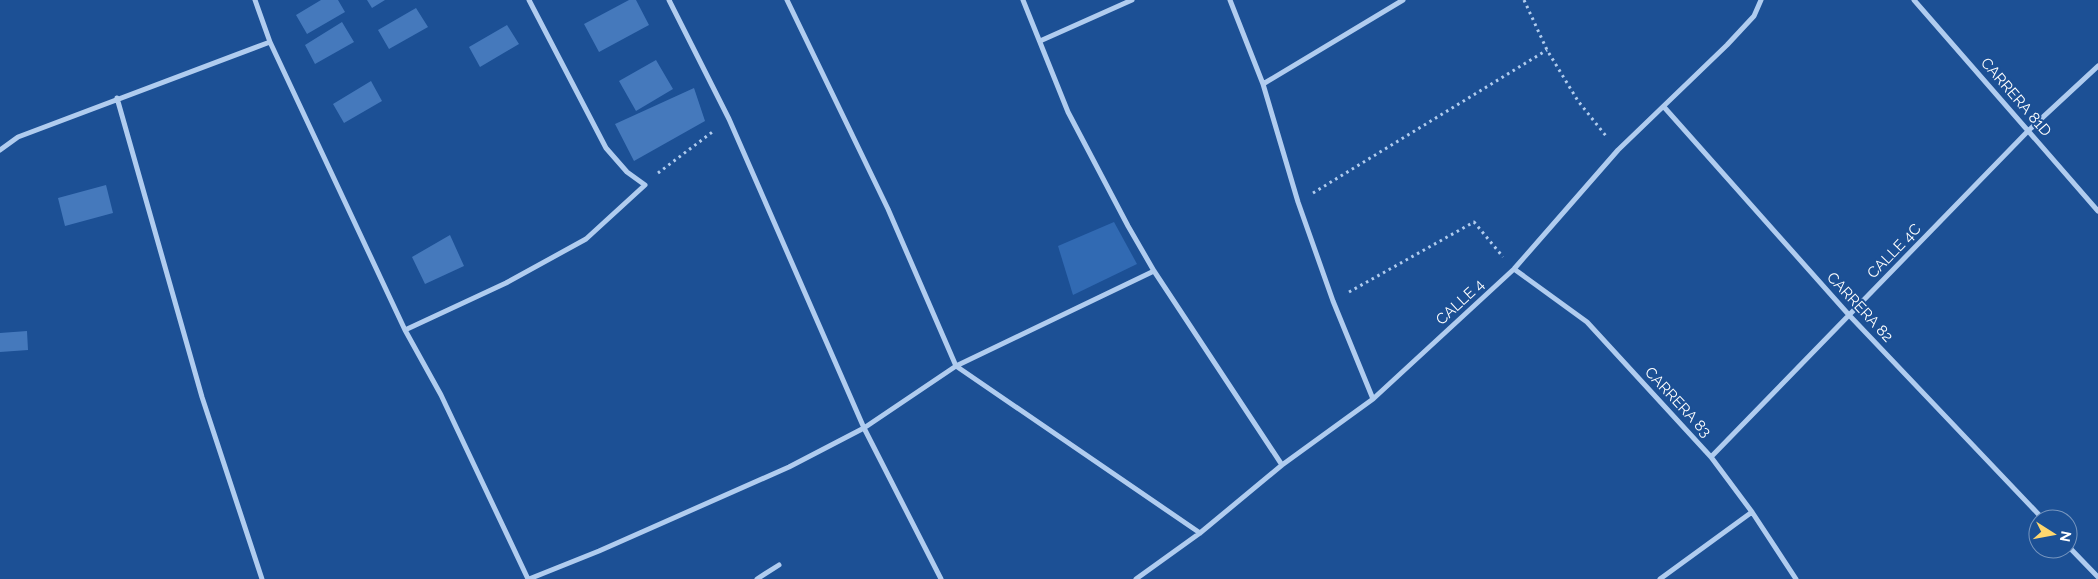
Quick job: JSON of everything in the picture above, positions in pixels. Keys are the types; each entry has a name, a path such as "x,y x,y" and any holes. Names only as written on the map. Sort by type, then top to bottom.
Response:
{"street":[{"path":"255,0 270,42 405,330 441,395 528,579 600,551 789,467 864,428 956,366 1154,271"},
{"path":"405,330 506,283 586,239 645,185 627,172 606,148 529,0"},
{"path":"668,0 729,119 864,428 941,579"},
{"path":"787,0 888,209 956,366 1200,533"},
{"path":"1023,0 1068,112 1128,226 1154,271 1282,465"},
{"path":"1040,41 1132,0"},
{"path":"1230,0 1263,84 1298,202 1333,301 1373,399"},
{"path":"1263,84 1403,0"},
{"name":"CALLE 4","path":"1136,579 1200,533 1282,465 1373,399 1514,269 1618,150 1727,45 1754,16 1761,0"},
{"name":"CARRERA 81D","path":"1914,0 2098,211"},
{"path":"0,150 18,136 270,42"},
{"name":"CALLE 4C","path":"1712,457 2028,131 2098,66"},
{"path":"117,98 202,397 262,579"},
{"name":"CARRERA 82","path":"1664,107 1849,315 2033,509"},
{"name":"CARRERA 83","path":"1514,269 1587,322 1712,457 1752,512 1796,579"},
{"path":"1660,579 1752,512"},
{"path":"2078,556 2098,577"},
{"path":"757,579 779,565"}],"path":[{"path":"1524,0 1547,50 1578,101 1618,150"},
{"path":"1298,202 1547,50"},
{"path":"645,185 666,166 729,119"},
{"path":"1333,301 1474,222 1514,269"}],"shaded area":[{"path":"1114,222 1137,264 1073,295 1058,246"}],"building":[{"path":"321,0 338,0 345,12 307,34 296,15"},
{"path":"367,0 385,0 372,8"},
{"path":"629,0 636,0 649,25 599,52 584,24"},
{"path":"416,8 428,27 389,49 378,30"},
{"path":"342,22 354,42 315,64 305,45"},
{"path":"507,25 519,44 480,67 469,47"},
{"path":"656,60 673,89 636,111 619,81"},
{"path":"371,81 382,101 344,123 333,104"},
{"path":"694,88 705,121 634,161 615,124"},
{"path":"106,185 113,213 65,226 58,198"},
{"path":"450,235 464,266 425,284 412,257"},
{"path":"27,331 28,350 0,352 0,333"}]}
